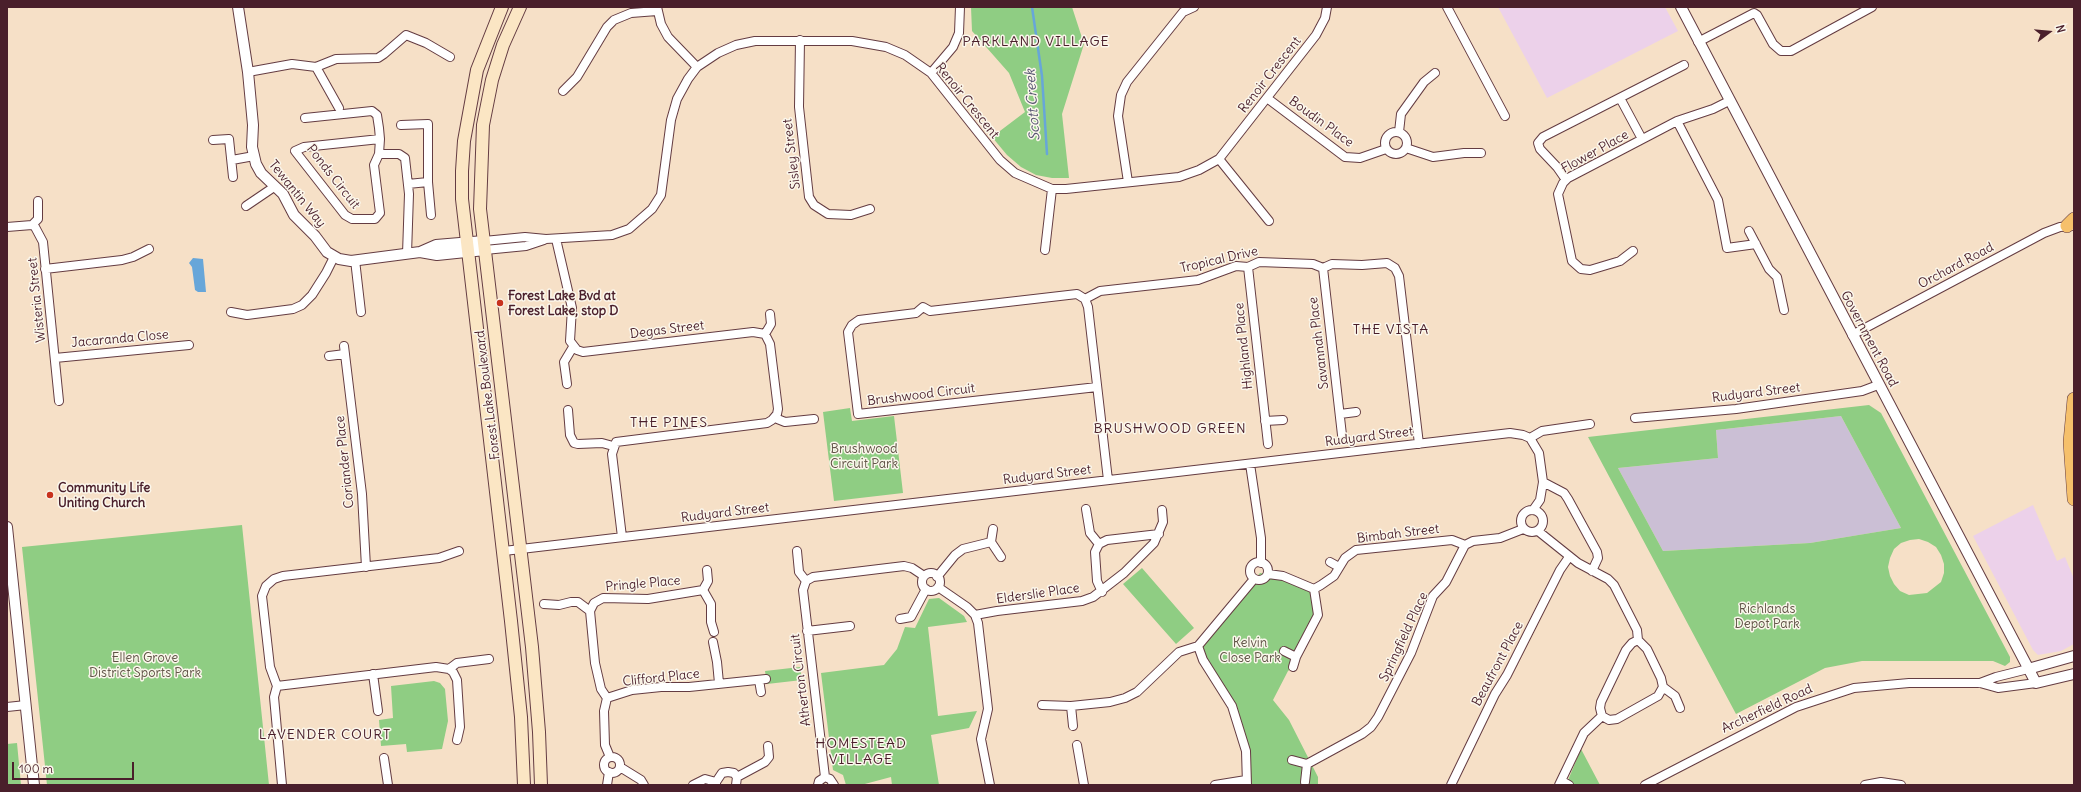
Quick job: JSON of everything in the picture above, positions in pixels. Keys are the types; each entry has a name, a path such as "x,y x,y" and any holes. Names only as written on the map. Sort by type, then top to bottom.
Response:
{"main road":[{"name":"Forest Lake Boulevard","path":"502,7 477,70 464,141 462,192 504,551 521,717 524,785"},
{"name":"Forest Lake Boulevard","path":"520,7 503,45 492,80 483,126 480,208 520,549 539,732 541,785"},
{"path":"2074,399 2070,442 2074,499"}],"street":[{"name":"Tewantin Way","path":"238,7 248,72 254,156 260,173 282,194 301,223 315,236 327,252 334,257"},
{"path":"931,73 953,47 959,33 960,7"},
{"path":"1128,182 1118,116 1120,95 1127,82 1183,12 1194,7"},
{"name":"Renoir Crescent","path":"484,246 526,246 546,240 612,235 629,229 652,209 661,195 671,120 677,99 688,79 697,67 718,53 736,45 755,41 852,41 875,44 905,55 931,73 1000,160 1015,173 1037,184 1052,189 1066,189 1178,176 1199,170 1219,159 1316,35 1325,18 1327,7"},
{"path":"1447,7 1505,116"},
{"name":"Government Road","path":"1681,7 1878,385 2036,683"},
{"path":"1698,42 1753,10 1757,14 1773,44 1781,51 1791,51 1872,7"},
{"path":"564,91 577,77 607,27 614,20 631,13 657,9 661,24 668,37 697,67"},
{"path":"248,72 292,64 316,67 336,59 378,58 406,35 426,43 450,57"},
{"name":"Sisley Street","path":"800,40 799,107 809,197 818,208 828,214 851,215 870,209"},
{"path":"1566,180 1557,167 1540,149 1538,143 1543,137 1684,65"},
{"path":"316,67 339,108"},
{"path":"1399,132 1402,114 1424,82 1435,73"},
{"name":"Boudin Place","path":"1268,98 1345,157 1360,158 1386,149 1392,154 1398,154 1406,148 1433,157 1464,153 1481,153"},
{"path":"1620,98 1642,139"},
{"name":"Flower Place","path":"1633,251 1620,260 1590,270 1581,269 1572,261 1558,194 1566,180 1677,121 1714,109 1730,101"},
{"path":"305,118 374,111 378,118 380,139"},
{"path":"1677,121 1718,200 1727,248 1756,244"},
{"path":"402,125 428,124 428,182 431,215"},
{"path":"1386,149 1386,138 1392,133 1399,132 1407,139 1406,148"},
{"path":"213,140 229,139 234,177"},
{"name":"Ponds Circuit","path":"380,139 379,154 374,165 380,213 374,219 352,219 344,215 295,151 304,147 380,139"},
{"path":"379,154 396,153 403,156 408,184 407,254"},
{"path":"232,160 254,156"},
{"path":"1219,159 1269,221"},
{"path":"408,184 428,182"},
{"path":"246,206 274,186"},
{"path":"1045,250 1052,189"},
{"path":"7,227 32,225 38,219 38,201"},
{"name":"Wisteria Street","path":"32,225 35,227 42,242 59,401"},
{"name":"Orchard Road","path":"1852,335 2044,233 2072,226"},
{"path":"1749,231 1769,269 1777,277 1784,310"},
{"path":"556,239 572,308 570,341 573,347 564,362 567,384"},
{"path":"231,312 247,315 293,310 302,305 312,295 334,257 345,260 355,260 420,252 436,245 468,247 484,246"},
{"path":"45,269 122,260 149,250"},
{"path":"355,260 361,312"},
{"name":"Tropical Drive","path":"1085,299 1100,291 1198,280 1236,266 1248,267 1259,262 1314,264 1323,268 1332,264 1362,265 1387,263 1395,268 1399,276 1418,444"},
{"name":"Highland Place","path":"1248,267 1268,444"},
{"name":"Savannah Place","path":"1323,268 1342,435"},
{"name":"Brushwood Circuit","path":"1085,299 1077,294 930,311 923,307 916,313 859,320 852,325 848,332 858,414 1097,387"},
{"path":"1085,299 1088,307 1108,480"},
{"path":"622,537 612,454 613,446 616,442 620,440 767,422 775,418 778,409 770,344 765,334 772,324 770,314"},
{"name":"Degas Street","path":"573,347 583,352 753,332 765,334"},
{"name":"Jacaranda Close","path":"55,358 188,345"},
{"name":"Coriander Place","path":"328,356 344,350 362,494 366,567"},
{"name":"Rudyard Street","path":"1635,418 1736,409 1862,391 1878,385"},
{"path":"568,410 570,435 574,443 602,443 613,446"},
{"path":"1340,414 1356,412"},
{"path":"775,418 785,422 814,419"},
{"path":"1265,421 1283,420"},
{"path":"1533,510 1541,515 1543,519 1541,528 1538,531 1530,533 1523,529 1520,520 1529,510 1533,510 1540,500 1543,482 1539,453 1530,438 1542,431 1590,424"},
{"name":"Rudyard Street","path":"504,551 1510,433 1523,435 1530,438"},
{"path":"1250,464 1260,538 1261,563"},
{"path":"1543,482 1564,493 1568,499 1597,552 1598,558 1592,571"},
{"path":"1086,509 1090,533 1099,544 1107,540 1159,534"},
{"name":"Elderslie Place","path":"975,616 997,611 1082,601 1102,592 1144,553 1159,534 1163,522 1162,510"},
{"path":"7,527 34,785"},
{"path":"993,529 991,542 1001,557"},
{"path":"1465,545 1473,541 1500,538 1523,529"},
{"path":"1538,531 1569,557 1592,571 1608,578 1614,585 1637,630 1638,640 1647,649 1661,678 1663,687 1675,696 1680,708"},
{"name":"Bimbah Street","path":"1314,588 1321,586 1334,576 1345,558 1356,550 1452,540 1465,545"},
{"path":"938,587 938,576 955,555 963,549 991,542"},
{"name":"Elderslie Place","path":"1099,544 1094,552 1097,581 1102,592"},
{"name":"Springfield Place","path":"1307,764 1362,734 1375,722 1411,653 1433,596 1446,582 1465,545"},
{"path":"282,785 274,698 277,686 272,675 262,596 266,586 274,579 283,576 440,558 458,551"},
{"name":"Atherton Circuit","path":"797,551 800,572 806,581 803,590 825,777"},
{"name":"Beaufront Place","path":"1451,785 1495,694 1560,570 1569,557"},
{"path":"1330,562 1339,567"},
{"path":"1268,574 1267,567 1261,563 1255,563 1251,567 1250,573 1254,579 1261,580 1268,574 1283,576 1314,588 1318,615 1296,657 1293,667"},
{"path":"806,581 813,577 904,566 912,568 924,576"},
{"path":"707,570 708,580 703,590 711,604 711,622 714,632"},
{"path":"924,576 931,573 938,576"},
{"path":"924,576 922,583 926,589 932,590 938,587"},
{"path":"1042,705 1071,706 1110,702 1125,698 1137,692 1179,652 1198,646 1254,579"},
{"path":"938,587 967,608 975,616 978,623 988,708 981,738 990,785"},
{"path":"900,619 911,617 926,589"},
{"name":"Pringle Place","path":"590,610 594,603 603,598 648,599 703,590"},
{"path":"544,604 559,605 578,602 590,610 595,663 601,689 607,698 604,710 605,745 610,757"},
{"path":"807,631 850,626"},
{"path":"1638,640 1632,643 1626,650 1601,702 1600,708 1602,716 1609,720 1617,719 1658,696 1663,687"},
{"name":"Clifford Place","path":"712,642 717,662 719,683"},
{"path":"1198,646 1203,660 1232,706 1246,751 1247,783 1216,785"},
{"path":"1284,651 1296,657"},
{"name":"Archerfield Road","path":"1980,683 1996,676 2074,656"},
{"path":"449,669 457,663 489,659"},
{"path":"277,686 436,667 449,669 453,672 457,680 460,727 457,740"},
{"path":"374,674 378,711"},
{"name":"Archerfield Road","path":"1645,785 1762,723 1796,707 1854,688 1890,684 1980,683 1998,688 2036,683 2074,674"},
{"name":"Clifford Place","path":"607,698 632,690 689,687 763,679 760,692"},
{"path":"7,707 26,705"},
{"path":"1071,706 1073,726"},
{"path":"1563,784 1584,733 1602,716"},
{"path":"1077,745 1084,785"},
{"path":"693,785 705,779 716,783 722,773 728,772 734,773 737,781 765,762 769,757 768,746"},
{"path":"607,785 609,772 604,765 605,760 610,757 618,759 620,767 641,780 644,785"},
{"path":"384,758 388,785"},
{"path":"1292,760 1307,764 1305,782"},
{"path":"609,772 617,772 620,767"},
{"path":"818,785 819,781 825,777 830,779 834,785"},
{"path":"1865,785 1882,782 1901,785"}],"shaded area":[{"path":"1498,7 1665,7 1678,31 1547,98"},
{"path":"1841,416 1901,528 1810,543 1663,551 1618,468 1718,458 1716,430"},
{"path":"2033,505 2057,561 2065,557 2074,579 2074,644 2061,651 2038,655 2033,650 1973,536"}],"green space":[{"path":"971,7 1072,7 1084,44 1062,114 1069,178 1052,178 1036,175 1021,167 1007,155 992,137 1025,112 1009,73 972,31"},
{"name":"Richlands Depot Park","path":"1869,405 1881,413 2010,657 2010,662 2005,666 1993,661 1862,661 1825,668 1736,714 1588,437","holes":["1841,416 1901,528 1810,543 1663,551 1618,468 1718,458 1716,430","1919,539 1936,547 1944,564 1944,573 1941,582 1927,593 1909,595 1900,591 1894,584 1888,567 1894,549 1901,543"]},
{"name":"Brushwood Circuit Park","path":"850,408 852,421 894,416 903,493 834,501 823,412"},
{"name":"Ellen Grove District Sports Park","path":"242,525 269,785 47,785 22,547"},
{"path":"1142,568 1194,628 1176,644 1123,584"},
{"name":"Kelvin Close Park","path":"1260,573 1268,574 1314,589 1318,610 1293,667 1288,671 1273,700 1289,720 1318,777 1318,785 1247,785 1246,764 1232,706 1198,646"},
{"path":"939,598 964,616 967,622 928,627 938,716 977,711 969,728 931,735 939,785 892,785 891,777 861,785 846,785 843,775 833,770 821,673 884,665 897,649 905,627 915,628 929,599"},
{"path":"800,667 802,680 767,684 765,671"},
{"path":"434,681 440,683 445,689 448,721 442,749 407,752 406,744 381,746 379,720 393,718 391,686"},
{"path":"17,743 21,785 7,785 7,744"},
{"path":"1581,749 1600,785 1566,785"}],"water":[{"path":"193,258 203,259 206,292 198,292 195,290 192,267 189,263"}],"waterway":[{"name":"Scott Creek","path":"1032,7 1042,76 1047,154"}],"place":[{"name":"Forest Lake Bvd at Forest Lake, stop D","path":"500,303"},
{"name":"Community Life Uniting Church","path":"50,495"}],"district":[{"name":"PARKLAND VILLAGE","path":"1036,42"},
{"name":"THE VISTA","path":"1391,330"},
{"name":"THE PINES","path":"669,423"},
{"name":"BRUSHWOOD GREEN","path":"1170,429"},
{"name":"LAVENDER COURT","path":"325,735"},
{"name":"HOMESTEAD VILLAGE","path":"861,752"}]}
